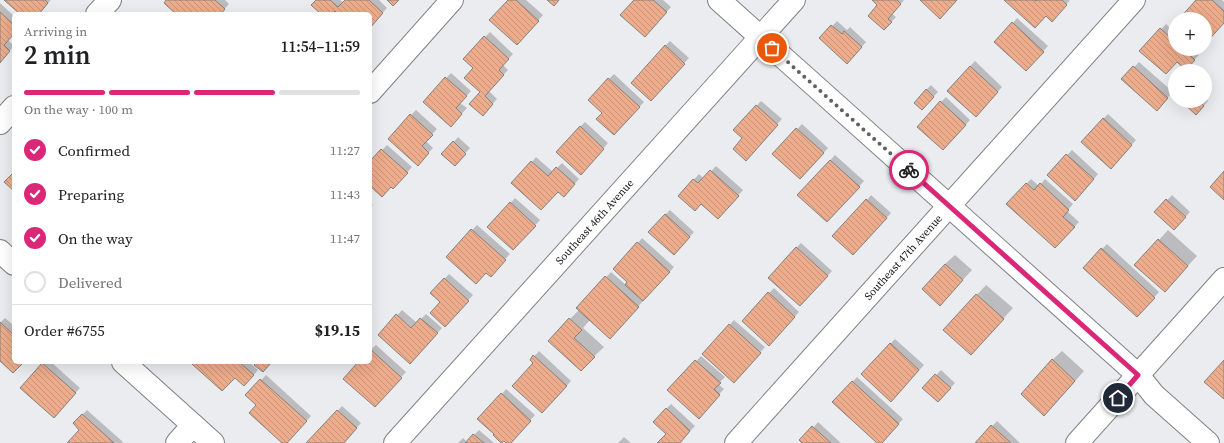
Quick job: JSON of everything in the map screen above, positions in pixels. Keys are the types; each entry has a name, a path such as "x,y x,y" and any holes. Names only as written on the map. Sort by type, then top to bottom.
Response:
{"street":[{"path":"99,12 110,0"},
{"path":"372,90 452,0"},
{"path":"719,0 1138,375 1154,394 1208,443"},
{"name":"Southeast 46th Avenue","path":"395,443 794,0"},
{"name":"Southeast 47th Avenue","path":"736,443 1134,0"},
{"path":"0,123 12,109"},
{"path":"0,252 12,262"},
{"path":"1077,443 1224,279"},
{"path":"126,364 213,443"},
{"path":"177,443 193,425"}],"building":[{"path":"4,0 45,0 48,3 41,12 18,12"},
{"path":"166,0 215,0 225,9 223,12 174,12 164,3"},
{"path":"316,0 330,0 338,7 345,0 369,0 383,13 372,26 372,12 319,12 311,5"},
{"path":"387,0 399,0 393,6"},
{"path":"508,0 516,0 539,21 517,45 489,20"},
{"path":"547,0 559,0 554,6"},
{"path":"634,0 653,0 667,12 645,37 620,15"},
{"path":"872,0 897,0 901,4 888,19 892,22 884,30 868,16 877,5"},
{"path":"920,0 957,0 940,19"},
{"path":"1004,0 1062,0 1067,5 1052,22 1046,16 1035,28"},
{"path":"1196,0 1212,0 1224,11 1224,23 1212,36 1212,12 1185,12"},
{"path":"0,12 12,23 12,36 4,45 10,51 0,63"},
{"path":"1012,22 1044,52 1026,71 994,42"},
{"path":"831,25 842,34 844,31 862,47 847,64 819,38"},
{"path":"1160,28 1168,35 1168,56 1191,56 1195,60 1191,64 1179,64 1177,62 1175,64 1168,64 1168,72 1166,74 1139,51"},
{"path":"484,36 509,59 499,70 504,75 485,96 493,104 483,116 469,104 480,92 464,78 473,68 463,59"},
{"path":"665,45 685,64 651,101 631,83"},
{"path":"970,66 998,92 976,117 947,91"},
{"path":"1133,66 1168,98 1157,111 1121,79"},
{"path":"445,77 467,96 456,108 462,114 451,127 423,102"},
{"path":"608,78 640,107 614,135 596,119 602,113 588,100"},
{"path":"926,89 934,97 922,110 914,103"},
{"path":"940,101 966,125 943,150 917,127"},
{"path":"756,105 778,125 746,161 733,149 742,138 733,130"},
{"path":"1188,108 1202,108 1196,115"},
{"path":"410,114 433,135 422,146 429,153 418,166 388,139"},
{"path":"1103,118 1132,145 1111,169 1081,142"},
{"path":"580,126 604,149 581,175 556,152"},
{"path":"796,128 824,153 800,179 772,154"},
{"path":"453,141 466,154 455,166 441,154"},
{"path":"381,149 408,173 393,189 391,187 382,197 372,188 372,159"},
{"path":"1066,154 1094,179 1075,201 1047,175"},
{"path":"830,160 860,187 827,222 797,195"},
{"path":"531,161 548,176 556,167 575,184 564,197 558,192 541,210 511,183"},
{"path":"710,170 739,196 718,219 701,204 695,211 678,196 693,179 698,183"},
{"path":"1224,171 1224,200 1210,187"},
{"path":"12,174 12,189 4,182"},
{"path":"1026,183 1034,190 1040,183 1069,210 1063,217 1075,227 1055,248 1006,204"},
{"path":"866,199 887,218 853,255 832,236"},
{"path":"1166,199 1186,217 1174,230 1154,212"},
{"path":"510,202 536,226 513,250 487,227"},
{"path":"665,214 690,237 674,255 648,232"},
{"path":"471,229 506,260 491,277 486,273 476,284 446,257"},
{"path":"1158,239 1188,266 1165,292 1134,265"},
{"path":"637,242 670,272 643,301 625,285 627,282 613,269"},
{"path":"796,247 828,276 800,306 768,278"},
{"path":"1101,248 1155,298 1137,317 1083,268"},
{"path":"945,264 963,280 940,306 922,289"},
{"path":"605,276 639,307 610,339 576,308"},
{"path":"444,278 469,301 445,327 430,313 440,302 430,293"},
{"path":"768,292 795,317 769,346 742,321"},
{"path":"976,294 1004,319 971,355 943,330"},
{"path":"396,314 411,328 420,318 438,333 410,364 378,335"},
{"path":"569,318 582,330 574,338 595,357 581,371 548,341"},
{"path":"0,322 12,333 12,364 22,364 13,373 0,361"},
{"path":"729,324 761,353 734,383 702,354"},
{"path":"890,343 919,370 891,402 861,374"},
{"path":"372,351 402,378 375,407 343,379 356,364 372,364"},
{"path":"533,355 567,386 542,413 512,386 533,363 530,360"},
{"path":"1052,359 1075,381 1044,416 1021,394"},
{"path":"695,360 721,383 714,389 720,395 699,419 667,390"},
{"path":"1224,360 1224,399 1204,382"},
{"path":"41,364 43,364 76,393 54,418 20,388"},
{"path":"192,364 241,364 254,375 244,386 235,378 222,391"},
{"path":"255,364 270,364 263,372 254,365"},
{"path":"935,374 951,388 938,402 922,388"},
{"path":"260,379 307,421 287,443 282,443 249,413 256,405 245,395"},
{"path":"852,381 899,424 882,443 877,443 832,402"},
{"path":"501,393 531,421 511,443 506,443 504,441 501,443 493,435 494,434 477,419"},
{"path":"666,408 690,431 680,443 657,443 666,434 653,422"},
{"path":"337,410 357,428 344,443 306,443"},
{"path":"82,414 114,443 67,443 79,430 73,423"},
{"path":"991,425 1011,443 975,443"},
{"path":"812,426 831,443 802,443 799,440"},
{"path":"473,434 484,443 465,443"}],"way so far":[{"path":"772,48 909,170"}],"route":[{"path":"909,170 1138,375 1118,398"}]}
